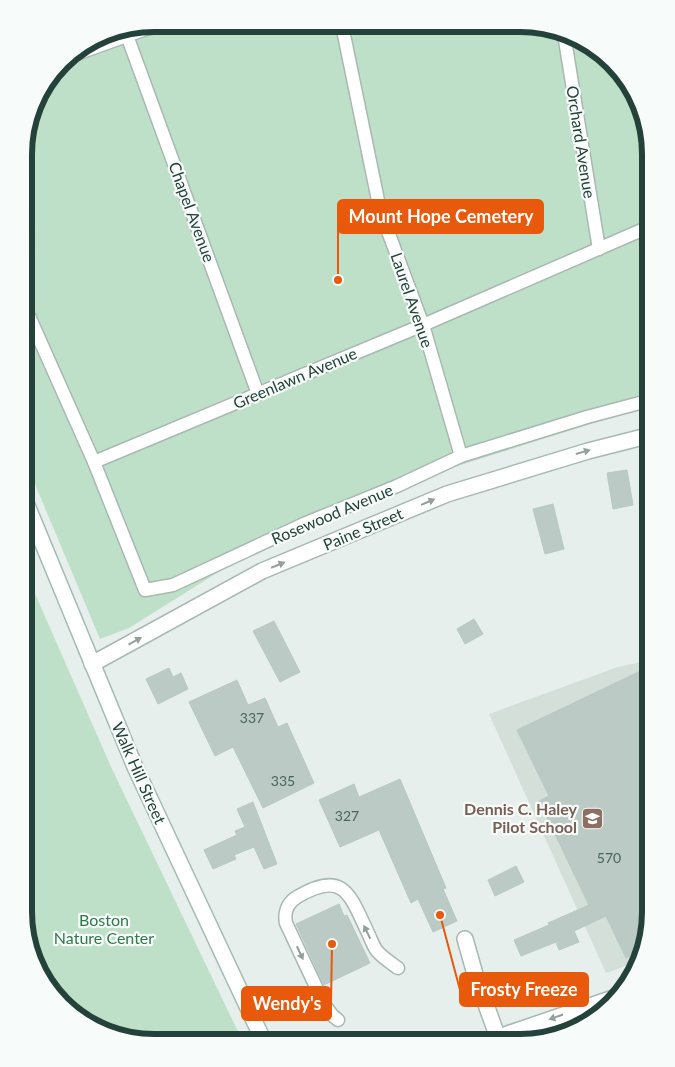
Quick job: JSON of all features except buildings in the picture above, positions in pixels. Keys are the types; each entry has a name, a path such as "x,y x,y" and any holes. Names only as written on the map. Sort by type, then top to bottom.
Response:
{"main road":[{"name":"Paine Street","path":"92,664 262,571 447,494 588,451 642,437"},
{"name":"Walk Hill Street","path":"32,518 135,767 260,1034"},
{"path":"465,939 474,974 496,1034"},
{"path":"510,1034 605,1001"}],"lane":[{"name":"Laurel Avenue","path":"344,32 380,210 422,326 461,456"},
{"name":"Chapel Avenue","path":"127,36 258,394"},
{"name":"Orchard Avenue","path":"565,41 599,249"},
{"name":"Greenlawn Avenue","path":"94,462 422,326 642,230"},
{"path":"32,323 94,462"},
{"name":"Rosewood Avenue","path":"94,462 145,590 173,585 306,523 397,486 461,456 587,417 642,402"},
{"path":"338,1020 332,1016 324,1004 286,924 285,914 296,897 326,885 343,889 351,898 376,950 398,968"}],"shaded area":[{"name":"Dennis C. Haley Pilot School","path":"642,662 642,920 638,944 631,964 606,973 489,714 618,667"}],"green space":[{"path":"520,32 552,37 567,42 582,49 607,68 617,80 633,108 640,131 642,147 642,408 432,474 233,563 129,628 100,639 32,477 32,154 39,115 49,93 63,74 87,53 101,45 123,37 147,33"},
{"name":"Boston Nature Center","path":"32,586 112,769 239,1034 139,1033 108,1025 93,1018 68,999 49,974 42,959 35,936 32,912"}],"place":[{"name":"Mount Hope Cemetery","path":"338,280"},
{"name":"Dennis C. Haley Pilot School","path":"593,818"},
{"name":"Frosty Freeze","path":"440,915"},
{"name":"Wendy's","path":"332,944"}]}
